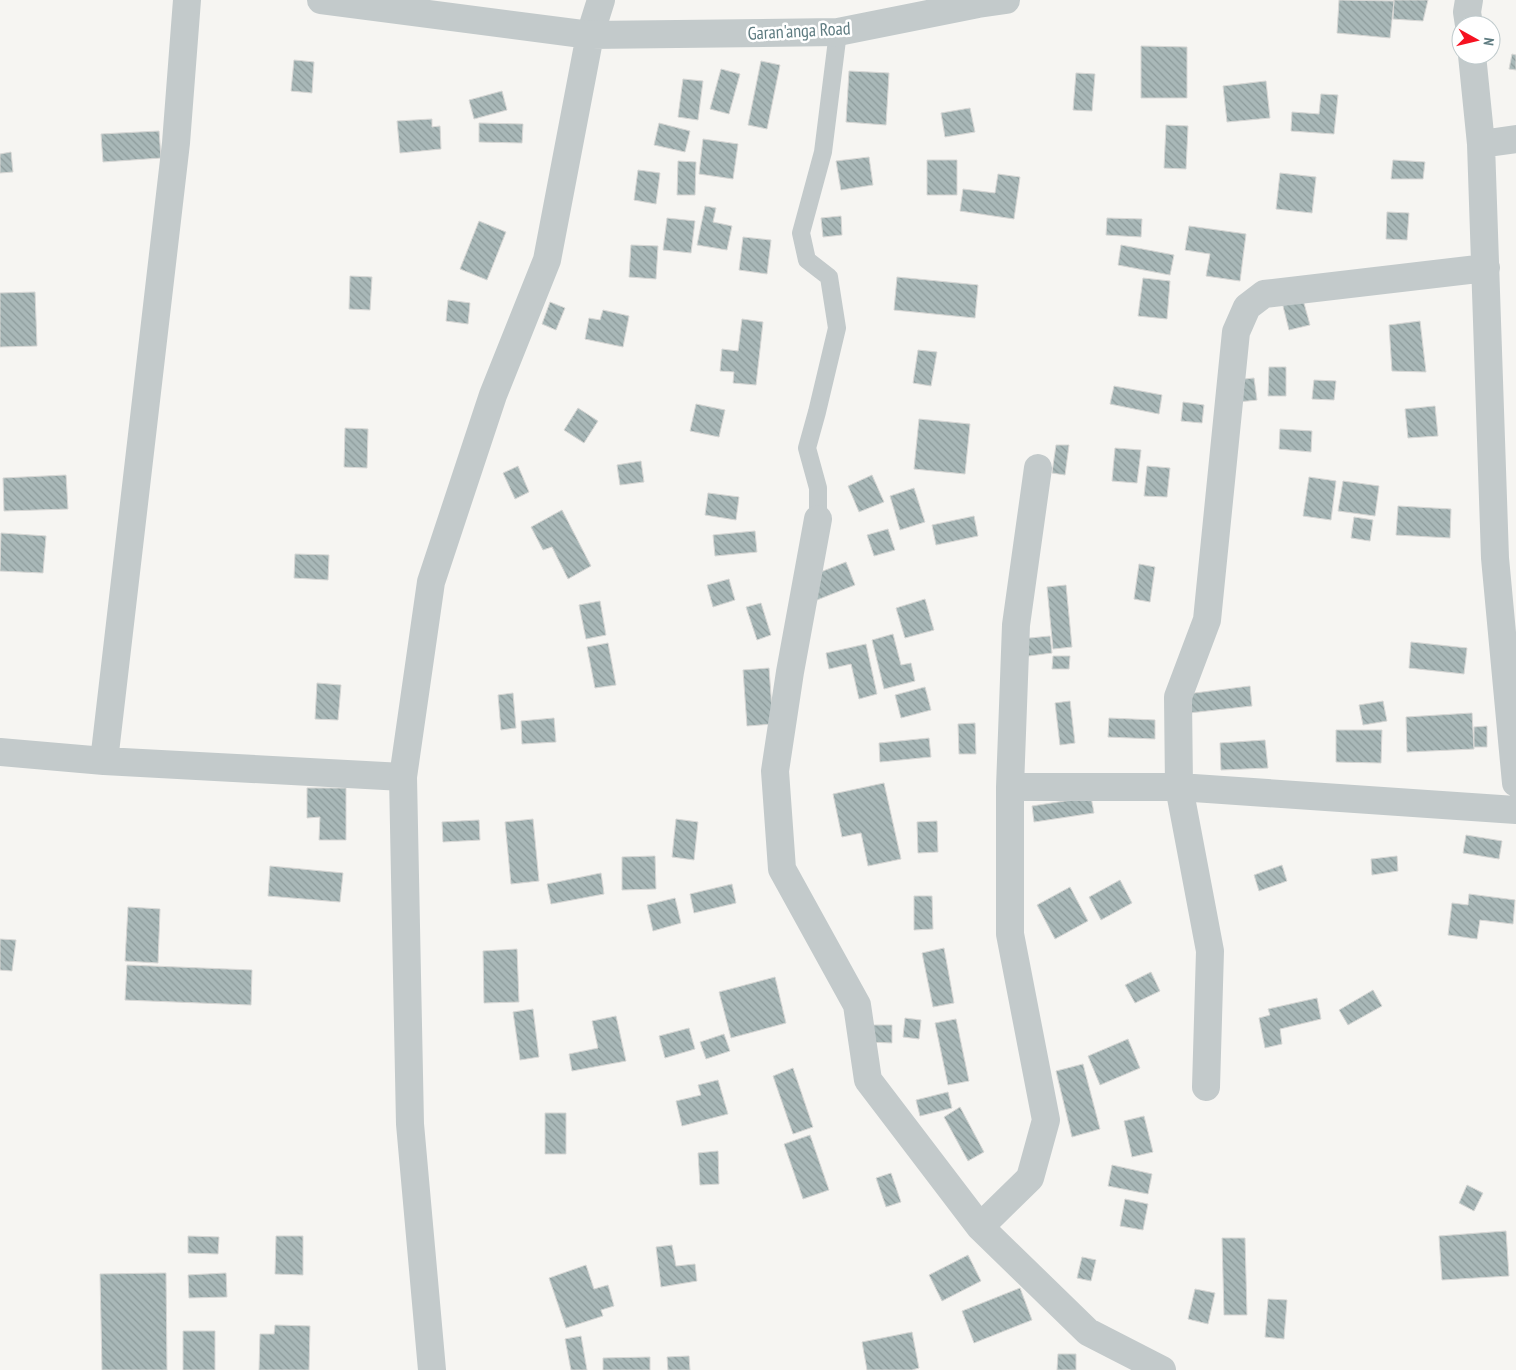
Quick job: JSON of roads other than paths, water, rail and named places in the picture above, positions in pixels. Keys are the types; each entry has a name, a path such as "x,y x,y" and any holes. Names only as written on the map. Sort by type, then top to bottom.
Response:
{"street":[{"path":"104,761 176,143 187,0"},
{"name":"Garan'anga Road","path":"320,0 351,2 590,35 838,32 1006,0"},
{"path":"432,1370 410,1124 403,777 431,582 493,396 547,260 590,35 601,0"},
{"path":"1467,15 1469,0"},
{"path":"1473,65 1481,144 1495,558 1516,783"},
{"path":"1481,144 1516,139"},
{"path":"1206,1086 1210,951 1179,787 1178,697 1207,620 1236,332 1247,307 1264,294 1486,268"},
{"path":"980,1227 1030,1178 1046,1120 1010,934 1010,787 1016,625 1038,468"},
{"path":"818,519 790,672 775,771 782,869 857,1005 868,1080 980,1227 1088,1332 1162,1370"},
{"path":"0,752 104,761 403,777"},
{"path":"1010,787 1179,787 1516,810"}],"lane":[{"path":"818,519 818,488 807,448 837,328 829,277 807,260 801,233 823,152 838,32"}]}
